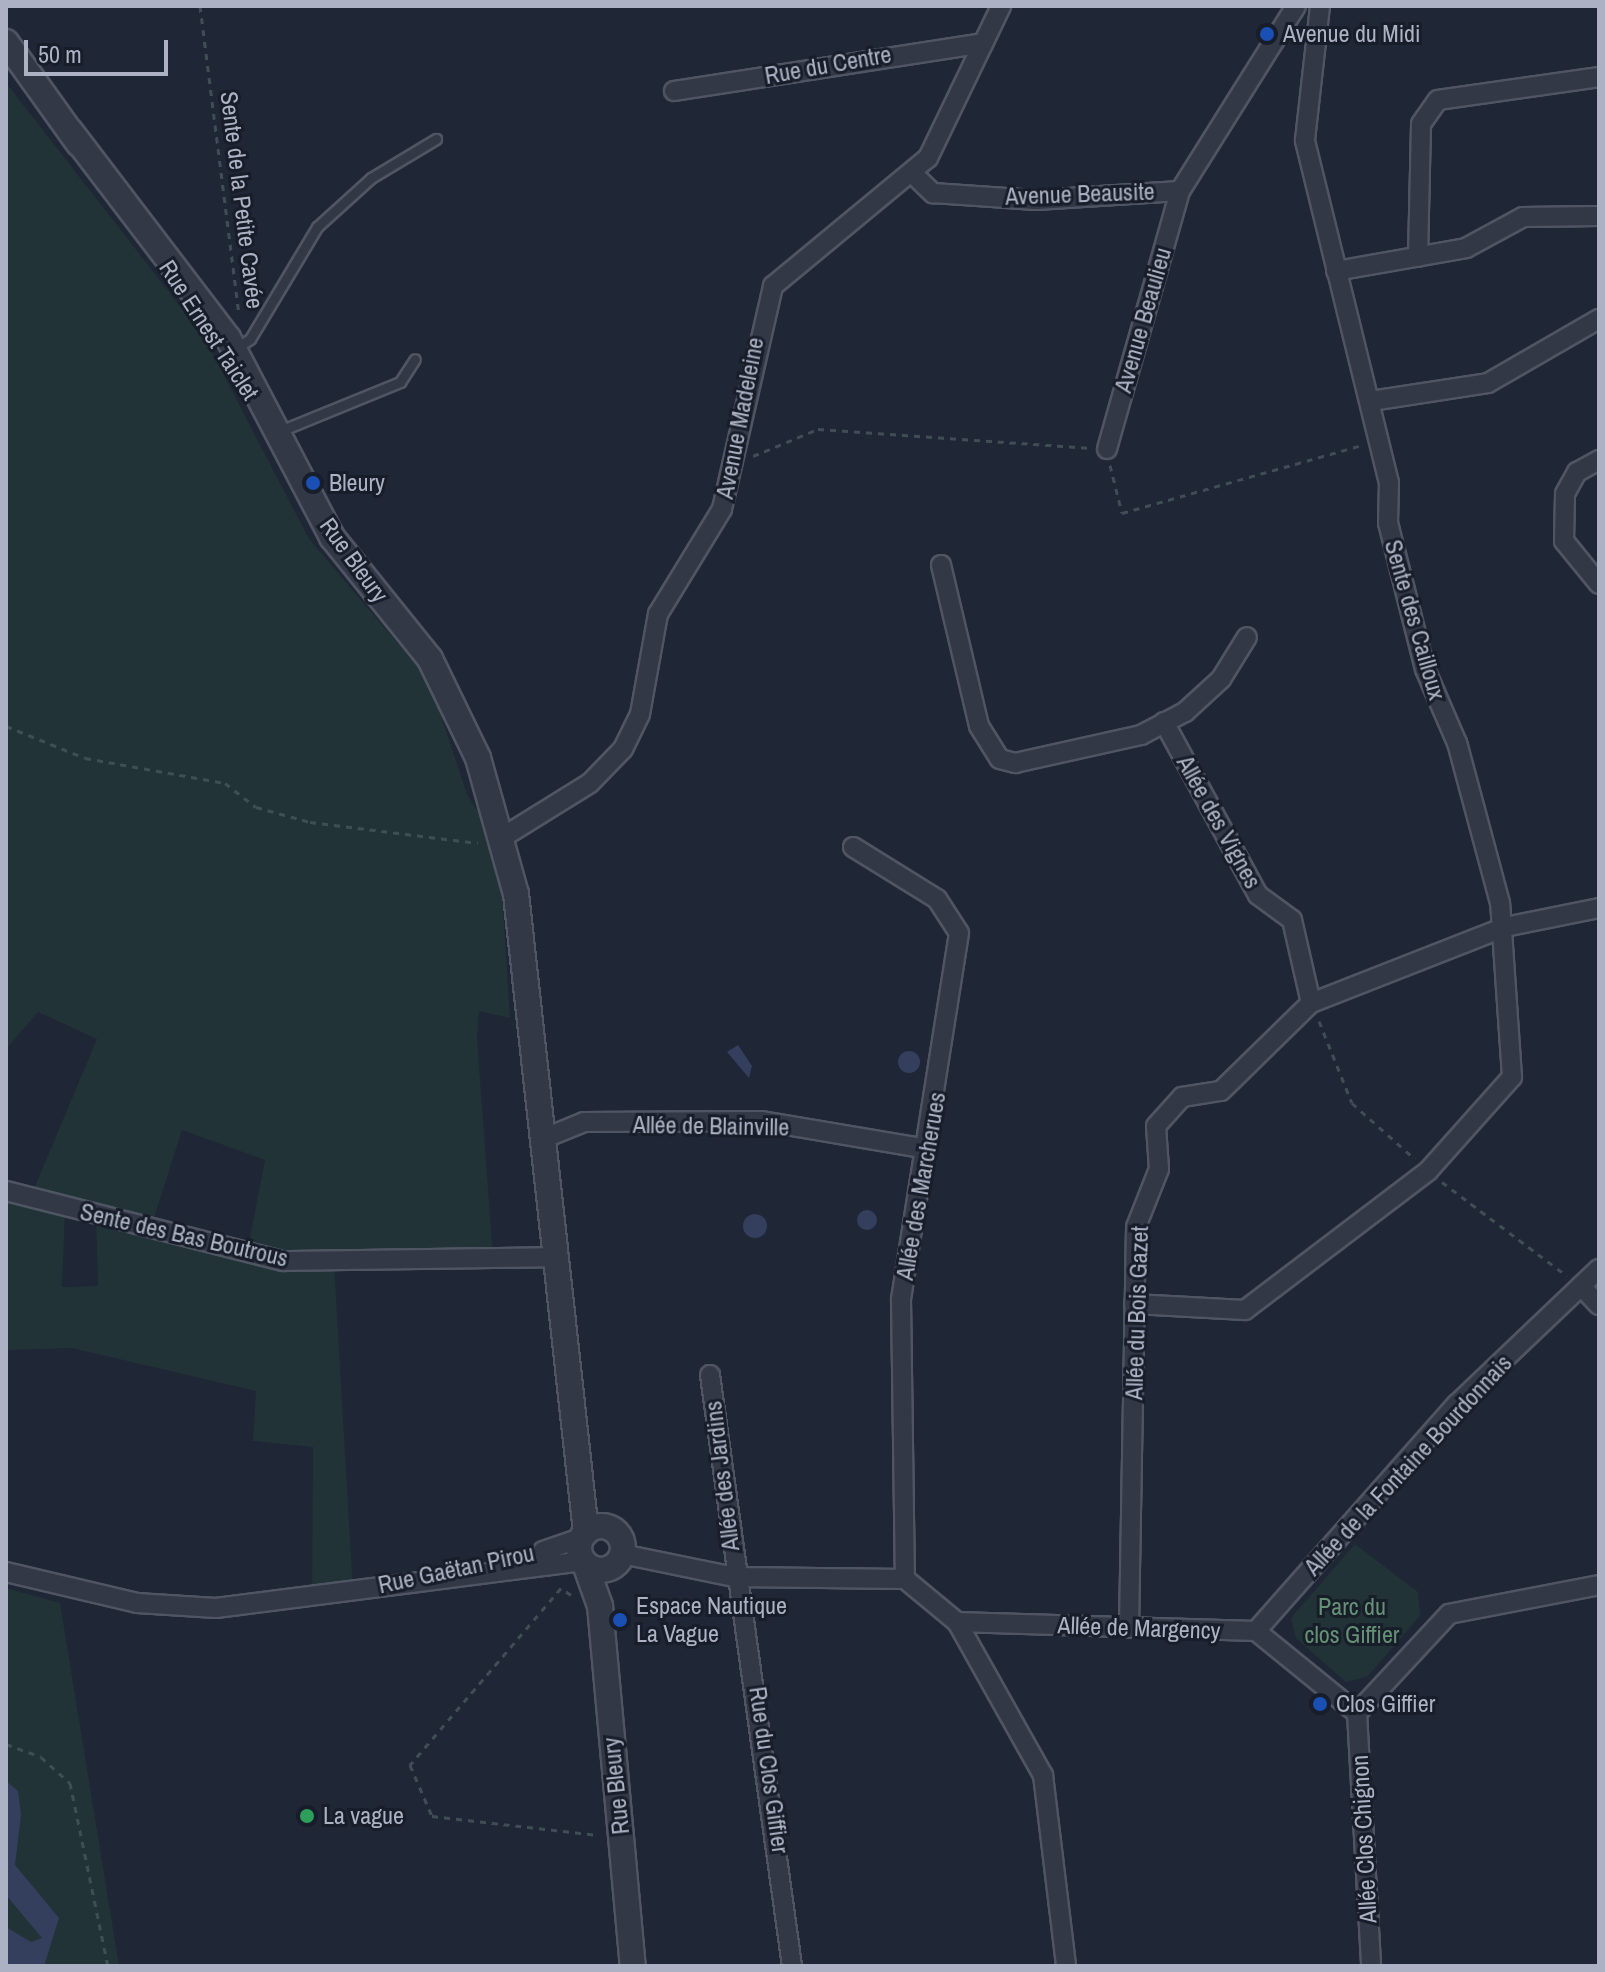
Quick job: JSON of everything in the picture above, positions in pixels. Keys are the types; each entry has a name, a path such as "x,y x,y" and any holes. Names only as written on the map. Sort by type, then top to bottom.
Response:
{"street":[{"name":"Avenue Madeleine","path":"503,837 590,783 634,731 655,622 722,509 773,286 913,174 928,158 1001,6"},
{"name":"Avenue Beausite","path":"913,174 933,193 1036,200 1180,191 1296,6"},
{"path":"1320,6 1305,140 1371,401 1488,383 1599,319"},
{"name":"Rue Ernest Taiclet","path":"6,42 231,346 259,390"},
{"name":"Rue du Centre","path":"674,91 983,43"},
{"path":"1418,257 1421,124 1438,100 1599,77"},
{"name":"Avenue Beaulieu","path":"1107,449 1180,191"},
{"path":"1336,271 1466,248 1523,217 1599,216"},
{"name":"Rue Ernest Taiclet","path":"231,346 276,433"},
{"name":"Rue Bleury","path":"259,390 276,433 332,537 415,640 446,688 503,837"},
{"name":"Sente des Cailloux","path":"1134,1304 1245,1310 1428,1171 1512,1077 1505,927 1457,743 1425,669 1388,523 1390,492 1371,401"},
{"path":"1599,460 1577,472 1565,494 1564,541 1599,584"},
{"path":"941,565 979,726 1000,759 1083,752 1164,722 1221,679 1247,637"},
{"name":"Allée des Vignes","path":"1164,722 1258,895 1292,920 1311,1003"},
{"path":"503,837 545,1138 586,1488 584,1549"},
{"name":"Allée des Marcherues","path":"853,847 937,899 959,933 901,1299 905,1579"},
{"name":"Allée du Bois Gazet","path":"1129,1628 1136,1227 1159,1169 1156,1126 1182,1097 1221,1091 1311,1003 1505,927 1599,908"},
{"name":"Allée de Blainville","path":"545,1138 584,1122 762,1121 927,1149"},
{"name":"Sente des Bas Boutrous","path":"6,1191 283,1261 557,1257"},
{"name":"Allée de la Fontaine Bourdonnais","path":"1256,1631 1457,1404 1599,1269"},
{"path":"1581,1286 1599,1305"},
{"name":"Allée des Jardins","path":"710,1375 734,1577"},
{"path":"586,1488 618,1551"},
{"path":"584,1549 599,1526 618,1551"},
{"path":"584,1549 618,1551 734,1577 905,1579 957,1622 1043,1775 1066,1966"},
{"name":"Rue Bleury","path":"584,1549 600,1606 633,1966"},
{"name":"Rue Gaëtan Pirou","path":"6,1572 137,1603 216,1608 329,1597 584,1549"},
{"name":"Rue Bleury","path":"600,1606 618,1551"},
{"name":"Rue du Clos Giffier","path":"734,1577 743,1589 792,1966"},
{"path":"1357,1713 1449,1614 1599,1585"},
{"name":"Allée de Margency","path":"957,1622 1256,1631 1357,1713"},
{"name":"Allée Clos Chignon","path":"1357,1713 1371,1966"}],"lane":[{"path":"231,346 250,339 317,227 371,178 436,139"},
{"path":"276,433 400,382 415,359"}],"path":[{"name":"Sente de la Petite Cavée","path":"200,6 240,327 231,346"},
{"path":"770,447 818,429 1107,449 1122,513 1378,442"},
{"path":"6,726 85,758 225,783 256,807 310,822 461,842 503,837"},
{"path":"561,1588 410,1765 432,1816 621,1836"},
{"path":"6,1744 41,1757 70,1783 108,1966"}],"green space":[{"path":"7,84 204,337 309,539 429,680 467,794 499,846 510,1018 479,1011 477,1038 493,1258 334,1263 353,1592 312,1604 313,1447 253,1441 256,1391 72,1348 6,1350 6,1188 31,1196 97,1039 38,1012 6,1049","holes":["182,1130 265,1160 247,1254 151,1227","65,1209 96,1215 98,1286 62,1287"]},
{"name":"Parc du clos Giffier","path":"1355,1544 1418,1592 1420,1616 1367,1677 1346,1682 1296,1638 1291,1618"},
{"path":"6,1588 60,1603 119,1966 6,1966"}],"water":[{"path":"738,1045 752,1066 749,1078 727,1052"},
{"path":"909,1051 917,1054 920,1062 917,1070 909,1073 901,1070 898,1062 901,1054"},
{"path":"867,1210 874,1213 877,1220 874,1227 867,1230 860,1227 857,1220 860,1213"},
{"path":"755,1214 763,1218 767,1226 763,1234 755,1238 747,1234 743,1226 747,1218"},
{"path":"6,1781 18,1791 21,1815 15,1865 59,1918 44,1966 6,1966 6,1927 31,1942 42,1938 6,1895"}],"place":[{"name":"Avenue du Midi","path":"1267,34"},
{"name":"Bleury","path":"313,483"},
{"name":"Espace Nautique La Vague","path":"620,1620"},
{"name":"Clos Giffier","path":"1320,1704"},
{"name":"La vague","path":"307,1816"}]}
